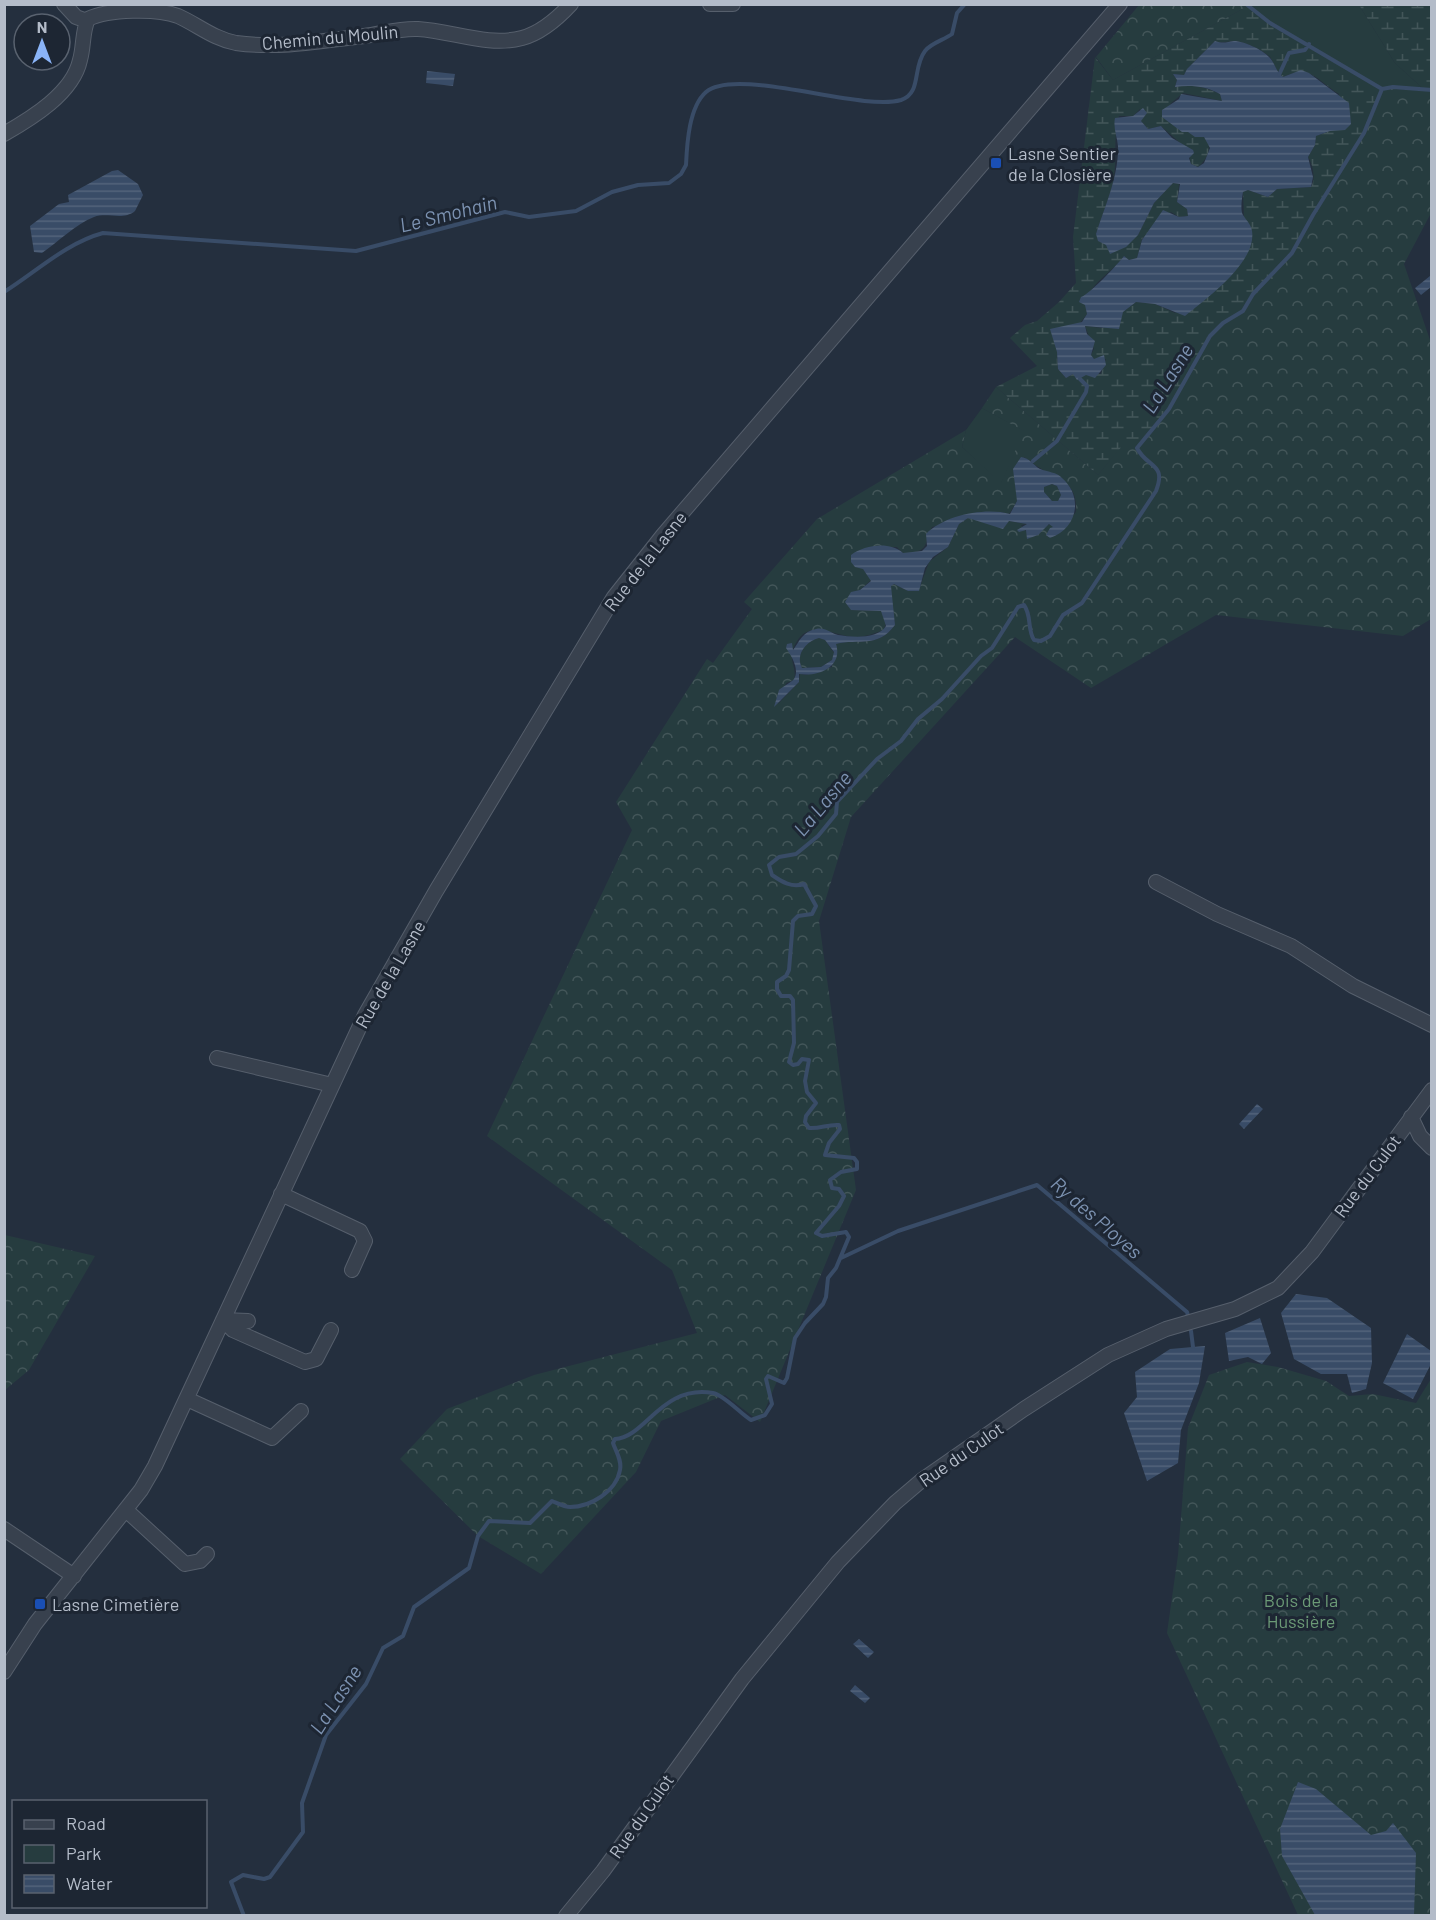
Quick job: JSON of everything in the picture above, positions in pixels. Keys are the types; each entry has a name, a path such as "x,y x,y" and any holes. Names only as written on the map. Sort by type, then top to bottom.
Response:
{"street":[{"path":"4,134 44,107 70,83 80,61 87,21 76,17 64,4"},
{"name":"Chemin du Moulin","path":"87,21 106,12 165,13 175,15 222,39 255,45 293,44 419,29 456,36 510,40 533,34 571,4"},
{"path":"710,4 725,7 733,4"},
{"name":"Rue de la Lasne","path":"4,1672 36,1624 126,1510 155,1466 365,1015 393,964 625,581 1120,4"},
{"path":"1156,882 1217,914 1291,946 1353,987 1431,1025"},
{"path":"217,1058 332,1085"},
{"name":"Rue du Culot","path":"566,1916 603,1871 742,1679 838,1562 887,1511 922,1480 1024,1409 1108,1355 1159,1332 1235,1309 1278,1288 1312,1252 1431,1090"},
{"path":"1411,1117 1420,1136 1431,1148"},
{"path":"281,1194 360,1231 365,1241 352,1269"},
{"path":"223,1320 248,1321"},
{"path":"223,1320 233,1330 305,1362 316,1359 331,1330"},
{"path":"187,1399 274,1443 301,1411"},
{"path":"126,1510 185,1564 200,1561 207,1554"},
{"path":"4,1529 74,1576"}],"green space":[{"path":"1246,4 1248,6 1113,80 1096,57 1139,5"},
{"path":"1246,5 1359,5 1395,63 1427,92 1394,87 1382,89 1270,23"},
{"path":"1359,5 1431,5 1431,90 1427,92 1395,63"},
{"path":"1248,6 1270,23 1382,89 1364,133 1292,253 1253,294 1243,311 1223,323 1210,336 1169,409 1149,436 1141,441 1128,439 1098,475 996,387 1037,366 1010,338 1025,325 1037,321 1076,283 1073,237 1095,57 1113,80","holes":["1215,41 1238,41 1253,46 1270,57 1283,77 1292,73 1307,73 1339,94 1330,131 1316,136 1315,145 1308,157 1313,172 1313,184 1311,187 1277,189 1268,197 1248,190 1243,192 1244,217 1175,313 1155,304 1136,302 1102,328 1085,326 1094,349 1091,355 1094,359 1106,359 1101,374 1073,374 1066,378 1058,369 1057,352 1087,314 1086,305 1092,289 1124,256 1129,260 1137,258 1142,239 1171,212 1179,217 1188,216 1187,209 1177,202 1179,184 1173,183 1154,203 1138,235 1117,249 1096,234 1113,183 1119,116 1133,116 1140,109 1141,121 1148,129 1161,126 1188,150 1191,164 1198,167 1207,156 1208,143 1202,136 1185,129 1170,104 1183,93 1222,101 1220,94 1204,88 1186,85 1175,87 1177,80 1173,74 1184,75 1187,69"]},
{"path":"1393,87 1431,90 1431,213 1404,264 1431,343 1431,619 1403,636 1216,615 1091,688 1015,637 851,817 819,921 856,1190 760,1422 725,1395 661,1421 636,1472 541,1574 478,1536 400,1459 447,1409 534,1375 697,1333 672,1270 487,1136 632,830 616,802 707,659 713,663 752,609 744,602 817,519 966,430 962,447 1001,483 1024,431 982,408 996,387 1098,475 1128,438 1141,441 1169,409 1210,336 1223,323 1243,311 1253,294 1292,253 1364,133 1382,89","holes":["1024,457 1071,488 1076,502 1076,512 1061,531 1050,524 1027,538 1028,534 1021,525 1027,524 1009,521 1004,527 968,518 959,524 948,547 929,562 920,587 908,591 894,584 890,586 895,625 888,633 874,640 836,644 832,667 806,675 800,674 799,682 778,704 786,683 794,680 792,652 797,640 804,633 820,630 856,637 884,630 886,621 881,611 851,610 851,593 860,590 871,580 863,569 872,547 897,547 903,553 917,552 926,544 932,527 981,513 1009,514 1017,501"]},
{"path":"982,408 1025,431 1001,484 962,447 966,430"},
{"path":"1052,484 1057,486 1061,495 1058,501 1052,501 1044,492 1044,487"},
{"path":"819,638 825,640 834,653 832,660 821,667 802,668 800,658 803,649 810,642"},
{"path":"5,1235 95,1256 29,1370 5,1390"},
{"name":"Bois de la Hussière","path":"1247,1362 1278,1367 1326,1381 1349,1396 1373,1394 1416,1403 1431,1379 1431,1915 1298,1915 1167,1633 1178,1555 1188,1428 1209,1375"}],"water":[{"path":"1215,41 1223,43 1238,41 1258,49 1269,57 1283,77 1301,70 1309,73 1349,103 1351,124 1345,130 1330,131 1316,136 1315,145 1308,157 1313,177 1311,187 1277,189 1268,197 1248,190 1243,192 1242,210 1252,231 1251,243 1239,267 1217,289 1185,316 1155,304 1136,302 1123,312 1119,329 1085,326 1087,334 1095,341 1091,355 1094,359 1104,355 1106,365 1095,378 1086,375 1077,380 1073,374 1066,378 1058,369 1057,352 1050,329 1082,322 1087,314 1085,305 1079,302 1081,297 1097,285 1124,256 1129,260 1137,258 1142,240 1163,210 1179,217 1188,216 1187,209 1177,202 1180,184 1173,183 1154,203 1138,235 1126,247 1110,254 1106,245 1098,241 1096,234 1111,190 1118,157 1115,118 1133,116 1143,108 1147,113 1141,121 1148,129 1161,126 1172,138 1193,150 1194,153 1189,158 1191,164 1198,167 1204,163 1210,148 1204,137 1195,137 1188,132 1182,132 1162,117 1162,110 1179,99 1181,94 1222,101 1220,94 1209,89 1192,86 1175,87 1177,80 1173,74 1184,75 1187,69"},
{"path":"427,71 455,74 453,86 426,83"},
{"path":"118,170 138,184 143,195 135,211 120,216 94,217 42,253 34,252 30,226 59,204 69,202 68,195"},
{"path":"1430,276 1431,287 1421,295 1415,288"},
{"path":"1021,457 1040,469 1055,473 1062,478 1069,486 1075,503 1074,512 1066,528 1050,538 1046,535 1053,527 1049,524 1038,535 1027,539 1026,530 1019,532 1017,530 1027,524 1009,521 1003,529 968,518 959,524 948,547 933,557 925,568 919,591 908,591 894,584 891,586 895,625 888,632 874,640 836,644 837,652 833,664 822,672 799,674 799,682 774,707 779,690 796,675 792,658 786,648 787,644 792,643 793,650 805,634 816,629 825,629 838,635 870,636 877,634 886,626 881,611 851,610 845,602 851,592 860,590 871,581 863,569 855,567 851,562 851,555 877,546 891,547 903,553 922,551 927,546 926,534 934,527 954,517 978,512 1010,514 1017,501 1013,469","holes":["1052,484 1057,486 1061,495 1058,501 1052,501 1044,492 1044,487","819,638 825,640 834,652 832,660 821,667 802,668 800,658 803,649 810,642"]},
{"path":"1257,1104 1263,1109 1244,1129 1239,1124"},
{"path":"1296,1294 1327,1298 1371,1328 1372,1363 1366,1389 1352,1393 1347,1374 1321,1374 1294,1359 1281,1313"},
{"path":"1260,1318 1271,1353 1262,1364 1248,1357 1229,1361 1225,1333"},
{"path":"1407,1334 1431,1351 1431,1364 1413,1399 1383,1383"},
{"path":"1205,1346 1199,1383 1181,1430 1178,1463 1147,1481 1124,1413 1137,1397 1135,1372 1170,1349"},
{"path":"859,1639 874,1652 868,1658 853,1644"},
{"path":"855,1685 870,1698 865,1703 850,1691"},
{"path":"1298,1782 1316,1789 1371,1835 1386,1831 1393,1823 1416,1853 1414,1915 1315,1915 1282,1856 1280,1829"}],"waterway":[{"name":"Le Smohain","path":"4,292 64,251 103,233 356,251 505,212 529,217 576,211 612,192 638,185 669,183 681,174 686,165 690,126 696,107 706,92 721,85 770,86 882,102 908,97 912,92 925,51 952,34 957,13 965,4"},
{"name":"Le Smohain","path":"1246,4 1270,23 1382,89"},
{"path":"1279,75 1289,53 1305,50 1309,44"},
{"name":"La Lasne","path":"244,1916 231,1882 243,1875 264,1879 270,1877 303,1832 302,1803 326,1735 366,1684 383,1648 403,1636 414,1607 469,1568 478,1536 489,1521 530,1523 552,1501 570,1507 586,1504 601,1497 618,1478 620,1470 613,1443 615,1439 636,1430 667,1403 680,1396 695,1392 713,1393 722,1397 751,1420 765,1415 772,1404 766,1379 768,1376 784,1383 787,1378 795,1338 805,1323 823,1304 828,1278 836,1268 849,1237 846,1232 822,1236 816,1233 839,1206 844,1196 839,1189 832,1188 830,1180 841,1172 857,1169 857,1162 854,1158 825,1155 829,1143 840,1129 839,1125 809,1128 805,1122 806,1116 816,1103 807,1092 805,1081 809,1060 802,1059 798,1064 793,1065 789,1062 794,1043 793,1000 790,996 781,996 777,989 777,982 786,976 789,970 793,921 798,916 812,914 816,906 804,884 787,884 772,875 769,865 779,857 796,854 818,836 836,814 837,802 877,759 901,741 918,719 942,699 981,656 992,648 1018,607 1024,605 1032,636 1034,640 1041,641 1050,636 1063,615 1082,603 1156,491 1159,482 1157,470 1137,448 1169,409 1210,336 1223,323 1243,311 1253,294 1292,253 1364,133 1382,89 1393,87 1432,90"},
{"path":"1033,461 1057,441 1086,392 1087,386 1080,379"},
{"name":"Ry des Ployes","path":"841,1258 898,1231 1037,1185 1187,1312 1188,1316"},
{"name":"Ry des Ployes","path":"1191,1331 1193,1347"}],"place":[{"name":"Lasne Sentier de la Closière","path":"996,163"},
{"name":"Lasne Cimetière","path":"40,1604"}]}
